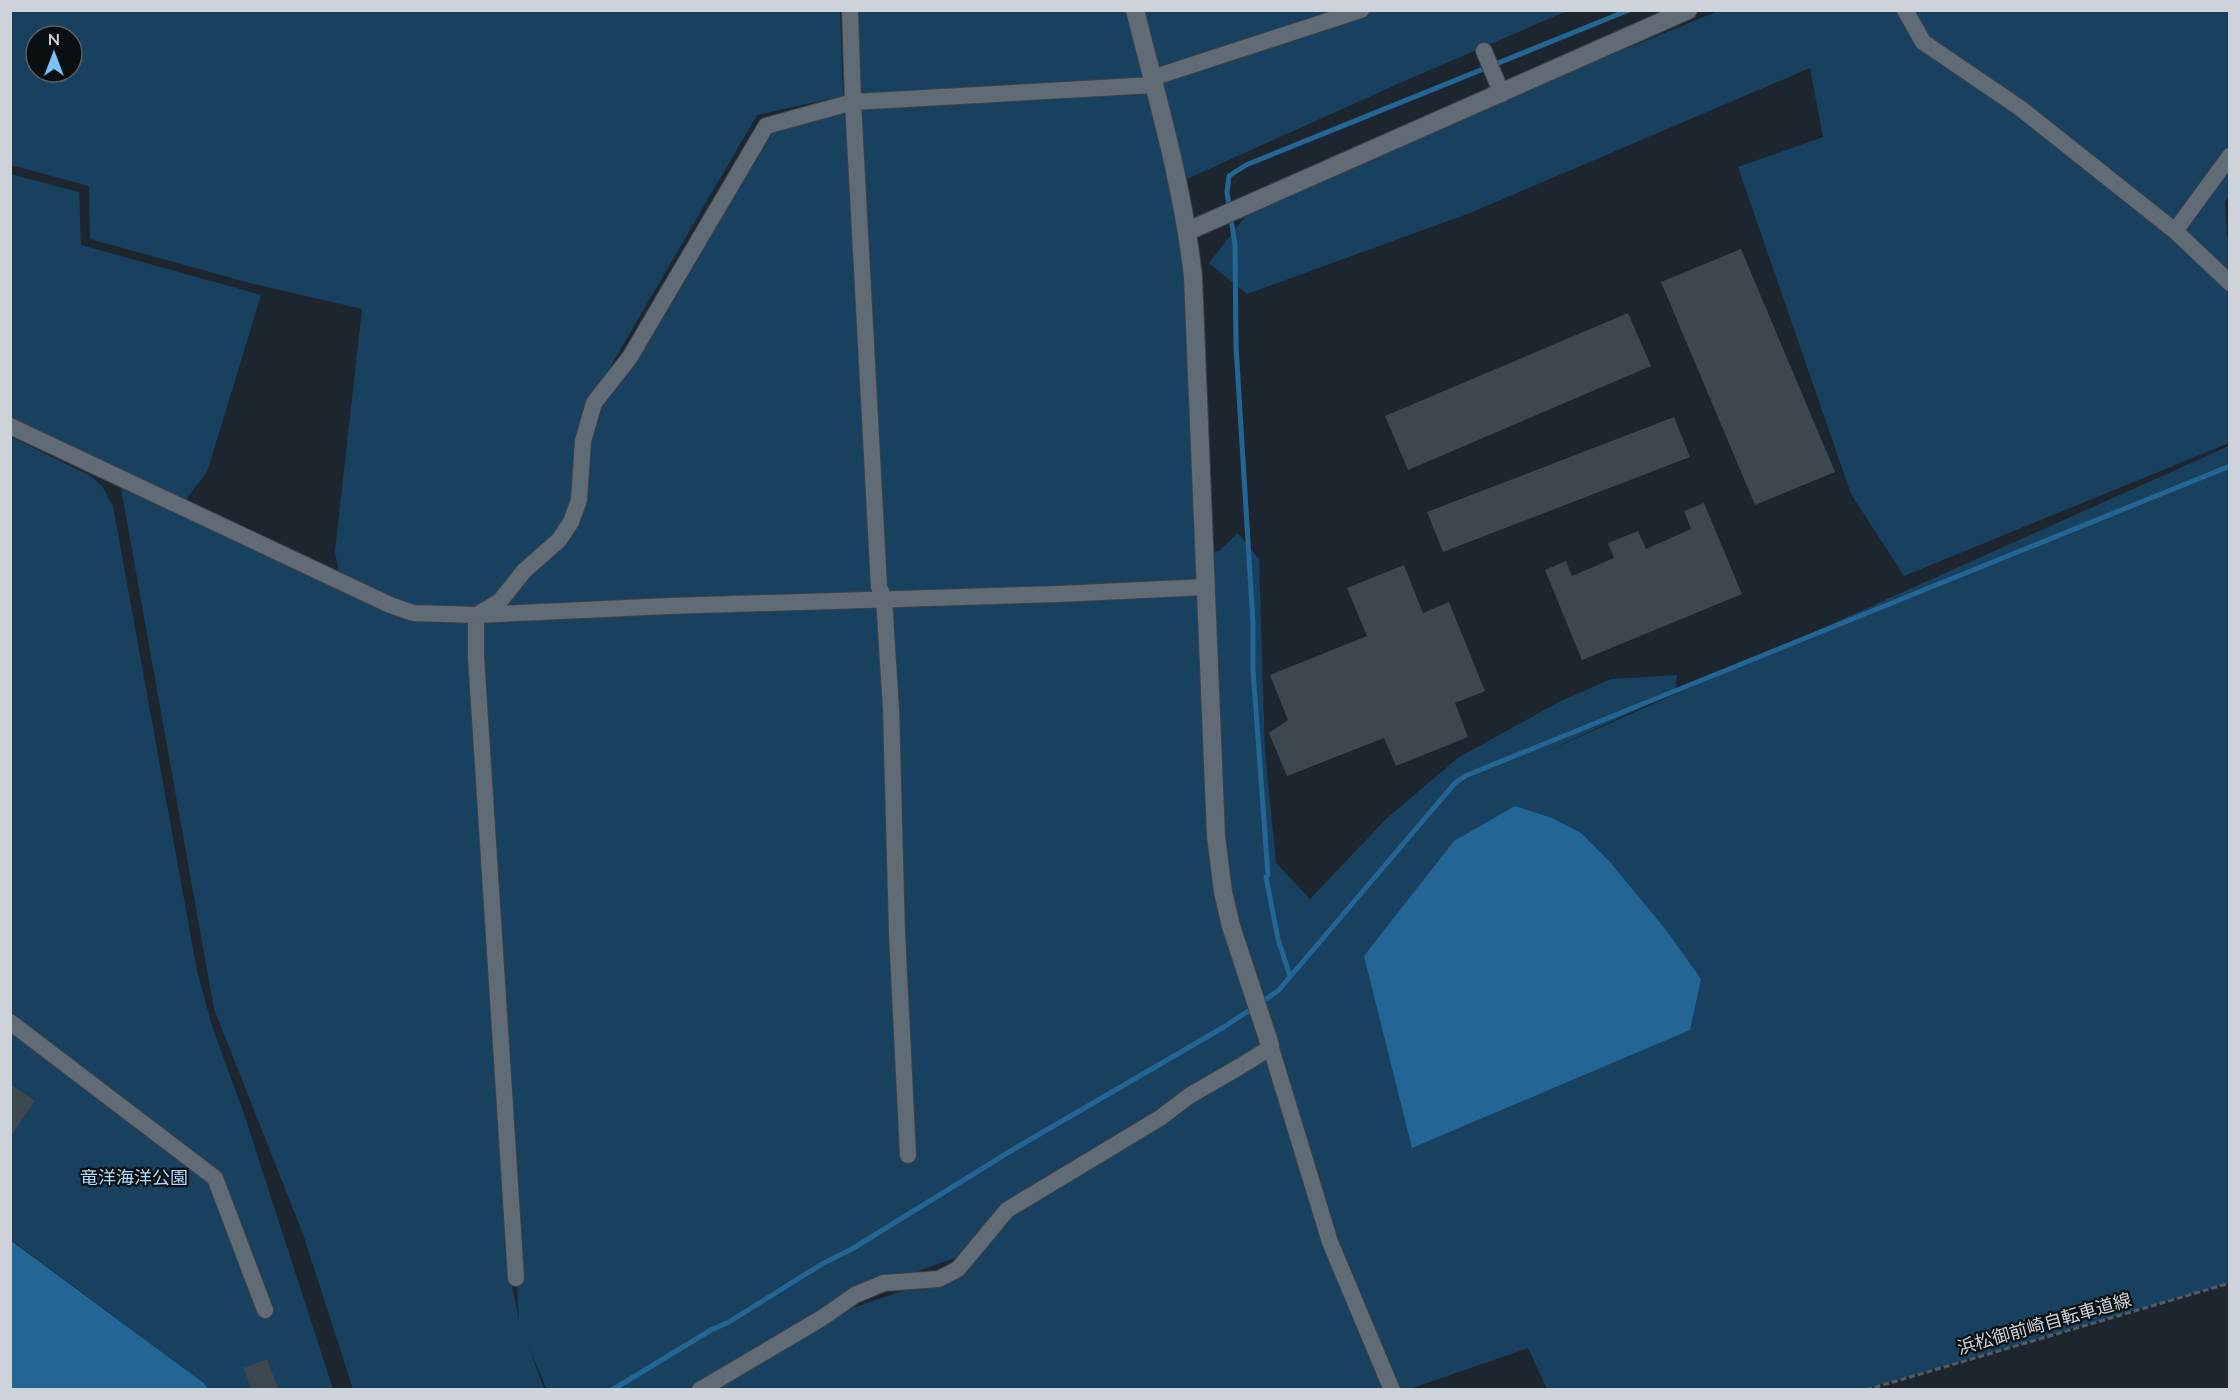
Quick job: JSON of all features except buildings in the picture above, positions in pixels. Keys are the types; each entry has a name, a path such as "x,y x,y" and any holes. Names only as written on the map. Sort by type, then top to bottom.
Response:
{"street":[{"path":"850,10 878,575 884,599 891,709 908,1155"},
{"path":"1135,10 1188,231 1193,277 1216,836 1223,892 1252,995 1330,1242 1392,1389"},
{"path":"476,615 500,602 524,571 559,540 571,522 579,500 583,441 594,403 630,357 766,126 853,102 1153,82 1361,10"},
{"path":"1188,231 1317,172 1502,94 1688,10"},
{"path":"1905,10 1923,42 2020,108 2175,231 2229,283"},
{"path":"1484,51 1502,94"},
{"path":"2175,231 2229,156"},
{"path":"10,426 390,605 413,613 476,615 1206,587"},
{"path":"476,615 476,657 516,1278"},
{"path":"10,1022 215,1178 265,1310"},
{"path":"700,1389 822,1318 855,1295 884,1283 939,1279 958,1269 1007,1210 1160,1118 1189,1096 1265,1051 1269,1045"}],"path":[{"name":"浜松御前崎自転車道線","path":"1866,1389 2229,1283"}],"green space":[{"path":"14,11 840,11 843,96 757,115 584,412 594,403 766,126 853,101 848,11 1567,11 1178,183 1188,231 1205,553 1219,551 1238,533 1259,559 1265,752 1276,863 1310,899 1386,819 1459,757 1561,701 1611,679 1677,675 1675,692 1537,756 2229,446 2229,1283 1866,1389 1547,1389 1528,1348 1407,1390 547,1390 528,1345 544,1389 353,1389 303,1234 214,1009 119,477 11,426 10,174 79,192 81,245 261,295 207,472 181,506 340,581 335,551 362,309 250,283 90,239 89,186 11,165 10,14","holes":["490,878 519,1320 505,1251","1275,1059 1383,1364 1311,1182","963,1255 939,1279 831,1315 884,1283"]},
{"path":"1718,11 2229,11 2229,196 2225,202 2227,237 2230,239 2229,443 1904,576 1851,494 1738,167 1823,137 1810,68 1470,213 1247,294 1209,263 1258,200","holes":["1929,45 1998,83 2051,133"]},
{"name":"竜洋海洋公園","path":"11,437 91,476 102,486 113,506 197,971 212,1026 244,1114 333,1389 208,1389 205,1384 11,1240"}],"shaded area":[{"path":"1515,806 1552,818 1581,833 1610,862 1666,930 1701,979 1690,1030 1412,1148 1364,956 1454,841"},
{"path":"10,1240 205,1384 208,1389 11,1389"}],"waterway":[{"path":"1290,976 1278,939 1266,877 1268,875 1253,670 1253,623 1236,346 1235,245 1227,192 1229,176 1246,165 1629,10"},
{"path":"612,1390 711,1330 729,1322 822,1264 852,1249 1019,1146 1224,1027 1278,991 1455,783 1465,776 2230,466"}]}
